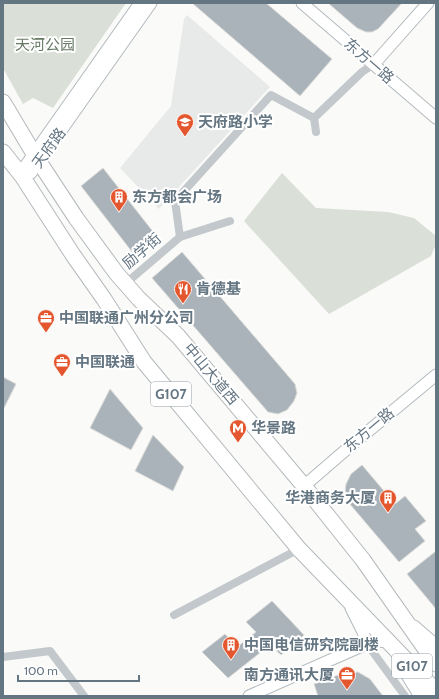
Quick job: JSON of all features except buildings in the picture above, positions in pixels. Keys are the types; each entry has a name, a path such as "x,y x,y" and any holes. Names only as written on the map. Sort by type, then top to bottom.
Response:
{"highway":[{"name":"中山大道西","path":"3,102 37,158 100,252 125,284 178,336 304,486 363,560 400,614 434,656"},
{"name":"G107","path":"3,152 22,176 144,362 299,549 436,691"},
{"path":"388,641 422,696"},
{"path":"388,641 431,696"}],"street":[{"name":"天府路","path":"22,176 31,173 37,158 140,3"},
{"name":"天府路","path":"37,158 151,3"},
{"name":"东方一路","path":"302,3 436,118"},
{"path":"314,118 362,72 374,64 428,3"},
{"path":"230,221 178,238 175,201 271,95 314,118"},
{"path":"314,118 316,132"},
{"name":"励学街","path":"125,284 178,238"},
{"name":"东方一路","path":"304,486 353,443 436,375"},
{"path":"174,615 299,549"},
{"path":"343,595 363,632 367,644 405,696"},
{"path":"249,696 367,644 376,641 388,641"},
{"path":"3,657 50,651 84,696"}],"shaded area":[{"name":"天府路小学","path":"187,15 270,87 159,209 120,168 171,106 184,19"}],"green space":[{"name":"天河公园","path":"3,3 126,3 53,108 33,98 23,104 3,68"},
{"path":"282,173 316,208 388,212 414,218 436,236 436,244 431,256 329,314 244,221"}],"place":[{"name":"天府路小学","path":"185,137"},
{"name":"东方都会广场","path":"119,212"},
{"name":"肯德基","path":"183,304"},
{"name":"中国联通广州分公司","path":"46,333"},
{"name":"中国联通","path":"62,377"},
{"name":"华景路","path":"238,443"},
{"name":"华港商务大厦","path":"388,513"},
{"name":"中国电信研究院副楼","path":"231,660"},
{"name":"南方通讯大厦","path":"347,690"}]}
